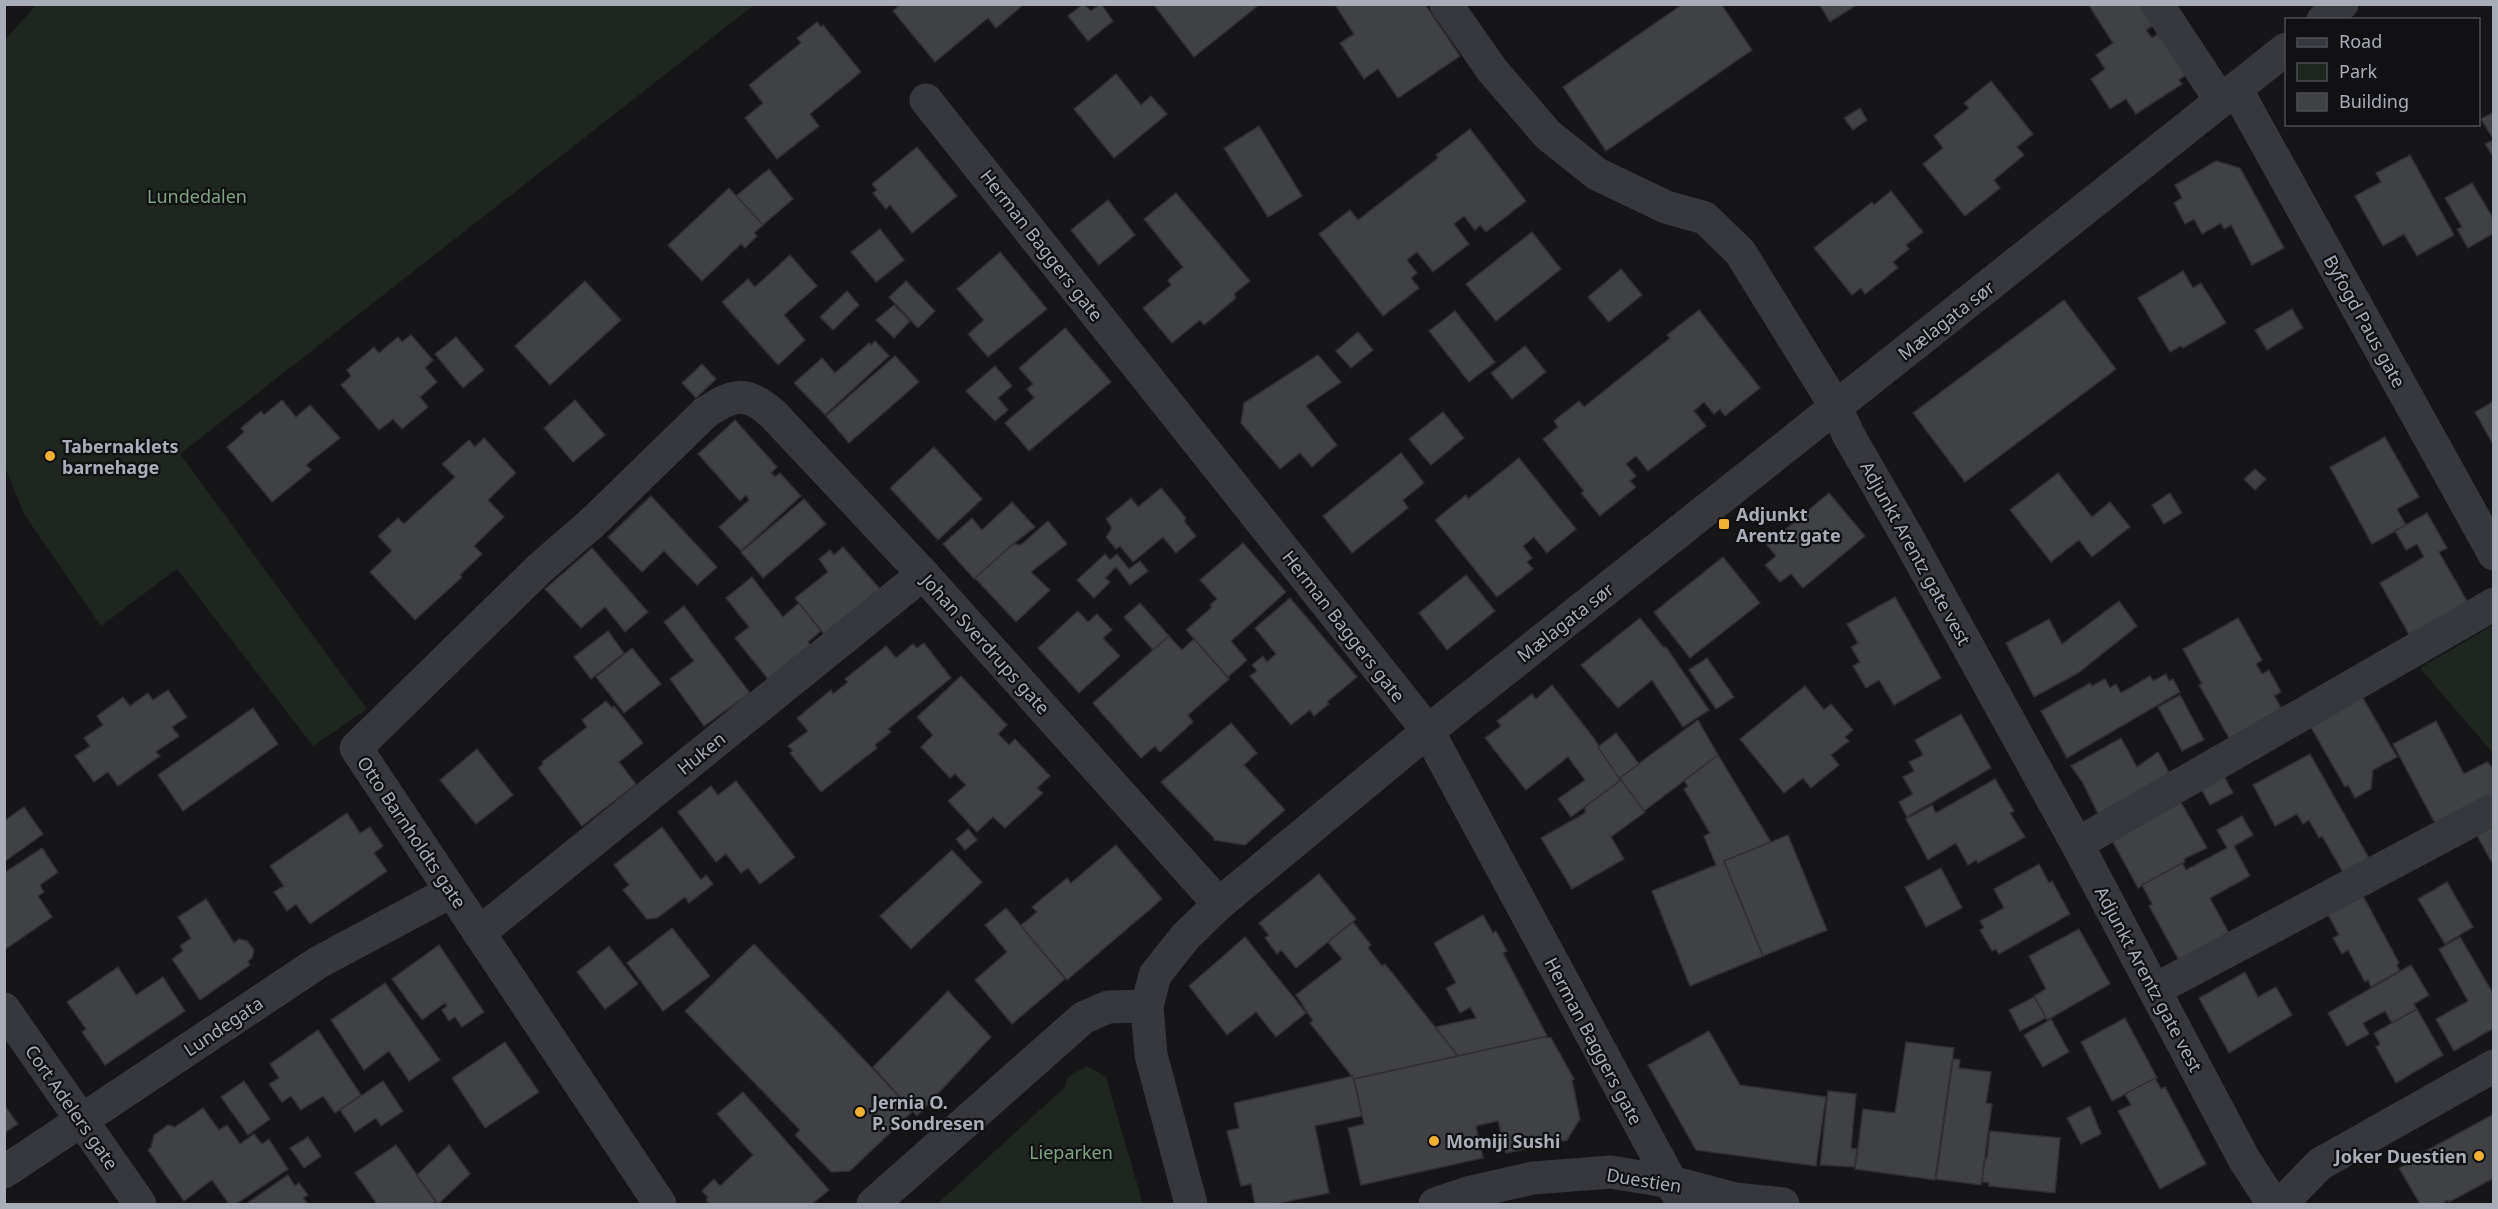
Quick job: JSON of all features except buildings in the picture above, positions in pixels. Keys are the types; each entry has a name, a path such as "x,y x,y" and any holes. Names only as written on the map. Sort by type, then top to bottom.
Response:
{"street":[{"name":"Adjunkt Arentz gate vest","path":"1446,4 1492,70 1548,135 1597,174 1666,207 1705,218 1740,252 1836,407 2156,989 2244,1159 2272,1204"},
{"name":"Byfogd Paus gate","path":"2157,4 2229,95 2490,538"},
{"path":"2326,18 2342,4"},
{"name":"Mælagata sør","path":"1191,1204 1151,1055 1147,1006 1155,975 1165,960 1218,904 1428,731 2285,50"},
{"name":"Herman Baggers gate","path":"926,100 1428,731 1677,1193"},
{"name":"Johan Sverdrups gate","path":"743,397 759,402 773,414 923,574 1218,904"},
{"name":"Otto Barnholdts gate","path":"660,1204 356,748 539,569 592,522 705,413 725,399 743,397"},
{"name":"Huken","path":"479,933 923,574"},
{"path":"2077,844 2493,604"},
{"path":"2156,989 2493,809"},
{"name":"Lundegata","path":"4,1172 319,962 450,892"},
{"path":"873,1204 1083,1018 1108,1007 1147,1006"},
{"name":"Cort Adelers gate","path":"4,1009 140,1204"},
{"path":"2281,1204 2320,1164 2493,1066"},
{"name":"Duestien","path":"1435,1204 1467,1193 1533,1178 1611,1172 1677,1193 1783,1204"}],"green space":[{"name":"Lundedalen","path":"36,5 754,5 180,454 367,709 313,746 177,569 101,626 24,514 5,467 5,40"},
{"path":"2493,625 2493,753 2420,668"},
{"name":"Lieparken","path":"1087,1066 1106,1077 1143,1204 937,1204 1065,1087 1068,1077"}],"place":[{"name":"Tabernaklets barnehage","path":"50,456"},
{"name":"Adjunkt Arentz gate","path":"1724,524"},
{"name":"Jernia O. P. Sondresen","path":"860,1112"},
{"name":"Momiji Sushi","path":"1434,1141"},
{"name":"Joker Duestien","path":"2479,1156"}]}
